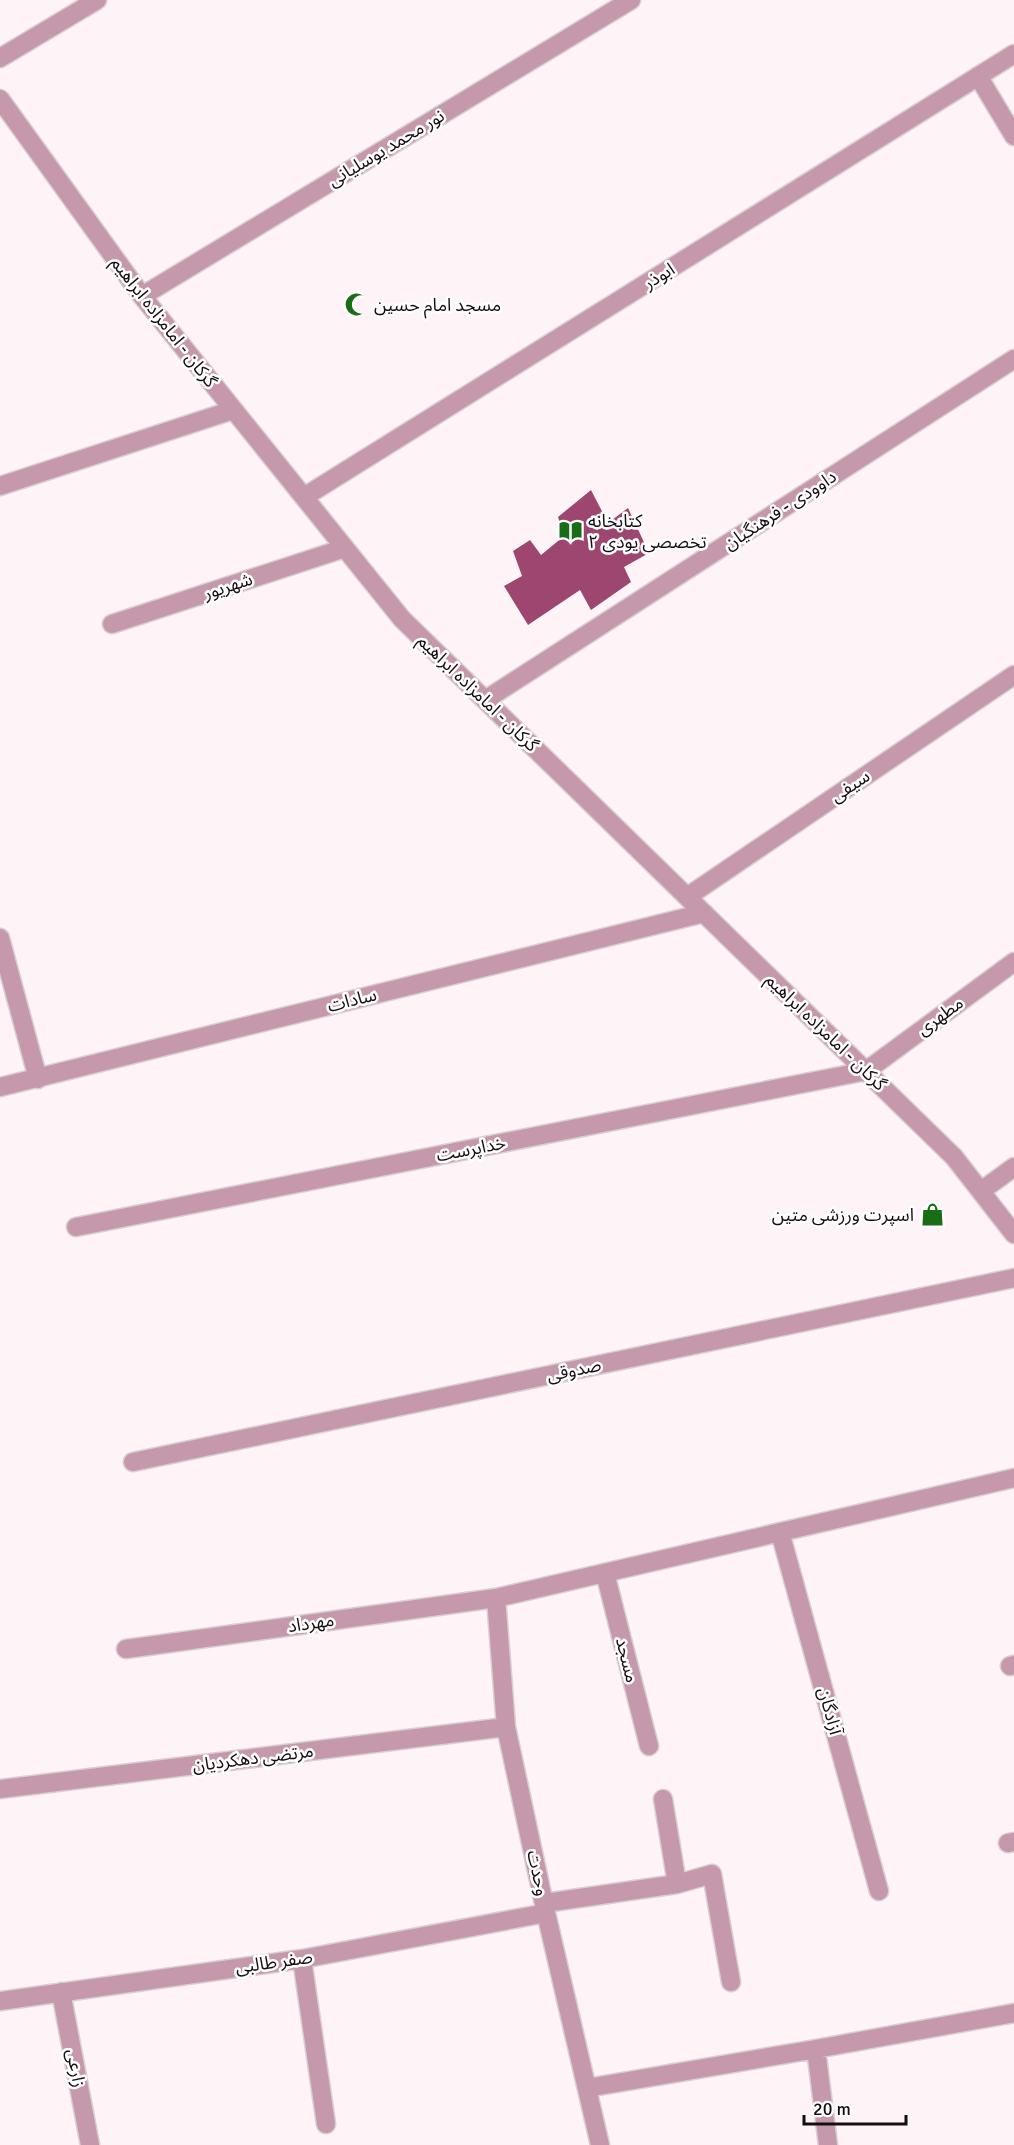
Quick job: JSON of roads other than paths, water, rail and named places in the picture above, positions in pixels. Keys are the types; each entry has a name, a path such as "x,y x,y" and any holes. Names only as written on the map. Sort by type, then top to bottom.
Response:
{"street":[{"path":"0,58 97,0"},
{"name":"نور محمد یوسلیانی","path":"142,296 631,0"},
{"name":"ابوذر","path":"304,497 1014,54"},
{"path":"978,76 1014,136"},
{"name":"گرکان - امامزاده ابراهیم","path":"0,99 142,296 402,619 954,1157 1014,1234"},
{"name":"داوودی - فرهنگیان","path":"485,700 1014,359"},
{"path":"0,486 233,410"},
{"name":"شهریور","path":"112,624 345,548"},
{"name":"سیفی","path":"687,897 1014,675"},
{"name":"سادات","path":"0,1087 704,913"},
{"path":"0,938 38,1078"},
{"name":"مطهری","path":"866,1071 1014,962"},
{"name":"خداپرست","path":"76,1227 866,1071"},
{"path":"981,1191 1014,1167"},
{"name":"صدوقی","path":"134,1462 1014,1278"},
{"path":"496,1598 1014,1478"},
{"name":"آزادگان","path":"780,1532 879,1891"},
{"name":"مسجد","path":"605,1573 649,1746"},
{"name":"مهرداد","path":"126,1649 496,1598"},
{"name":"وحدت","path":"496,1598 506,1727 600,2145"},
{"name":"مرتضی دهکردیان","path":"0,1789 506,1727"},
{"path":"663,1799 677,1884"},
{"name":"صفر طالبی","path":"0,2001 302,1959 545,1908 677,1884 712,1874 731,1982"},
{"path":"302,1959 326,2124"},
{"name":"زارعی","path":"62,1992 90,2145"},
{"path":"587,2088 1014,2013"},
{"path":"816,2049 828,2145"}],"place":[{"name":"مسجد امام حسین","path":"356,305"},
{"name":"کتابخانه تخصصی یودی ۲","path":"570,531"},
{"name":"اسپرت ورزشی متین","path":"932,1215"}]}
